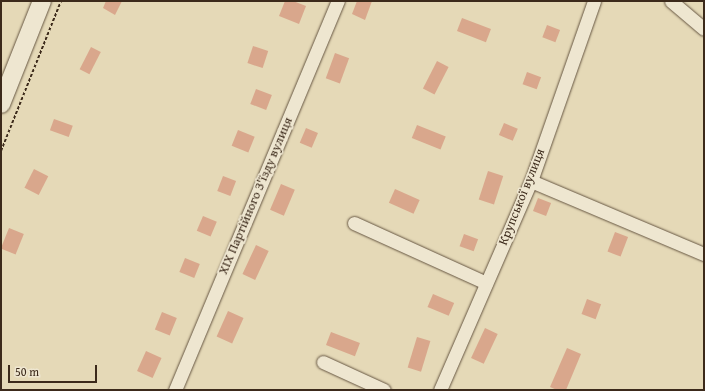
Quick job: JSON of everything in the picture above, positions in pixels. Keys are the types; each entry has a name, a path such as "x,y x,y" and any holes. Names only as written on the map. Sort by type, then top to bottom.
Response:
{"main road":[{"path":"1,104 42,1"}],"street":[{"name":"XIX Партійного З'їзду вулиця","path":"175,390 338,1"},
{"name":"Крупської вулиця","path":"440,390 531,181 594,1"},
{"path":"671,1 704,29"},
{"path":"531,181 704,254"},
{"path":"354,223 486,283"},
{"path":"323,362 384,390"}],"path":[{"path":"1,151 61,1"}],"building":[{"path":"106,1 122,1 115,15 103,8"},
{"path":"285,1 293,1 306,6 299,24 279,16"},
{"path":"357,1 372,1 365,20 352,14"},
{"path":"462,18 491,29 486,42 457,31"},
{"path":"547,25 560,30 555,42 542,37"},
{"path":"253,46 268,51 263,68 247,63"},
{"path":"91,47 101,52 89,74 80,69"},
{"path":"335,53 349,58 340,84 326,78"},
{"path":"437,61 449,67 435,95 423,89"},
{"path":"527,72 541,77 537,89 523,84"},
{"path":"256,89 272,95 266,110 250,104"},
{"path":"54,119 73,126 69,137 50,130"},
{"path":"504,123 518,129 513,141 499,135"},
{"path":"417,125 446,137 440,150 412,138"},
{"path":"306,128 318,133 312,148 300,143"},
{"path":"238,130 255,137 248,153 232,146"},
{"path":"34,169 48,176 39,195 24,188"},
{"path":"488,171 503,176 494,204 479,200"},
{"path":"223,176 236,181 230,196 217,191"},
{"path":"281,184 295,190 284,216 270,210"},
{"path":"395,189 420,200 414,214 389,203"},
{"path":"538,198 551,203 546,216 533,211"},
{"path":"203,216 217,222 211,237 197,231"},
{"path":"9,228 24,234 16,254 1,248"},
{"path":"615,232 628,237 621,257 607,252"},
{"path":"464,234 478,239 474,251 460,246"},
{"path":"256,245 269,251 255,280 242,274"},
{"path":"185,258 200,264 194,278 179,272"},
{"path":"433,294 454,303 449,316 428,307"},
{"path":"587,299 601,304 596,319 582,314"},
{"path":"228,311 244,318 232,343 217,337"},
{"path":"162,312 177,318 170,336 155,330"},
{"path":"485,328 498,334 484,364 471,358"},
{"path":"331,332 360,343 355,356 326,345"},
{"path":"417,337 430,341 421,372 408,368"},
{"path":"567,348 581,354 566,390 557,390 550,387"},
{"path":"146,351 162,358 153,378 137,371"}]}
